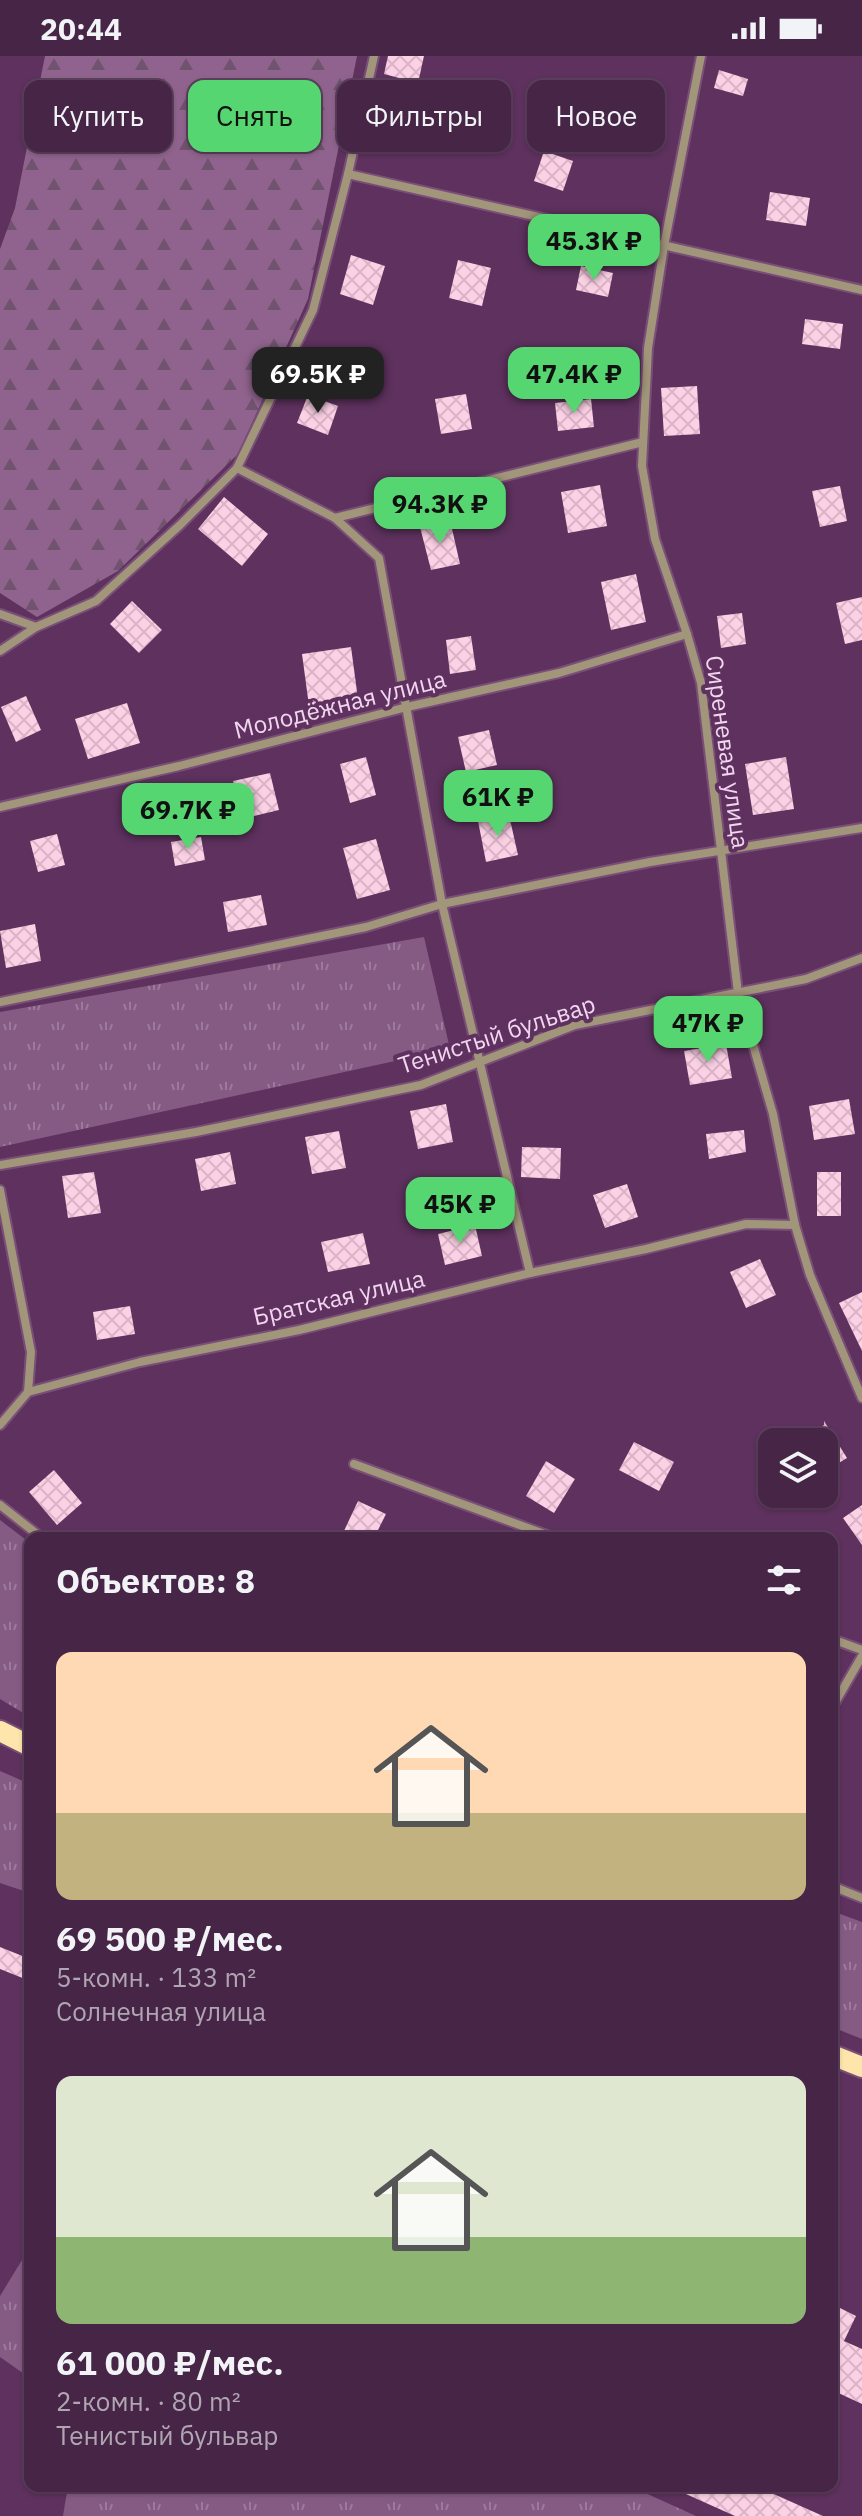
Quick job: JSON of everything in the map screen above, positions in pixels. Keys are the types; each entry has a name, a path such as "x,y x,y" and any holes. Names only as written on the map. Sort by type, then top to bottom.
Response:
{"main road":[{"path":"0,1731 24,1743"},
{"path":"838,2057 862,2067"}],"street":[{"path":"0,651 36,627 96,601 237,468 313,310 374,56"},
{"name":"Сиреневая улица","path":"701,56 664,246 648,348 642,466 655,539 701,683 738,993 773,1114 795,1225 810,1275 862,1398"},
{"path":"348,174 862,290"},
{"path":"335,518 643,442"},
{"path":"237,468 335,518 379,558 442,904 530,1273"},
{"path":"0,614 36,627"},
{"name":"Молодёжная улица","path":"0,807 559,673 687,634"},
{"path":"0,1002 366,927 442,904 650,862 862,828"},
{"name":"Тенистый бульвар","path":"0,1165 196,1132 421,1085 575,1025 806,979 862,958"},
{"path":"0,1190 31,1352 28,1392 0,1425"},
{"name":"Братская улица","path":"28,1392 140,1362 299,1330 746,1224 795,1225"},
{"path":"354,1464 539,1532"},
{"path":"0,1505 34,1532"},
{"path":"838,1642 862,1653 838,1697"},
{"path":"838,1888 862,1898"}],"green space":[{"path":"45,56 357,56 352,80 337,80 338,152 308,299 238,454 118,571 37,617 0,593 0,249 15,208 26,152 172,152 172,80 40,80"},
{"path":"424,937 450,1049 0,1147 0,1012"},
{"path":"0,1520 24,1538 24,1713 0,1699"},
{"path":"0,1771 24,1781 24,1891 0,1883"},
{"path":"838,1913 862,1922 862,2039 838,2029"},
{"path":"24,2257 24,2374 0,2357 0,2296"},
{"path":"67,2492 643,2492 696,2516 63,2516"}],"building":[{"path":"388,56 424,56 419,80 384,74"},
{"path":"719,70 748,79 743,96 714,88"},
{"path":"544,152 573,161 563,191 534,181"},
{"path":"770,192 810,198 806,226 766,220"},
{"path":"351,255 385,266 373,305 340,294"},
{"path":"458,260 491,268 482,306 449,298"},
{"path":"581,266 613,273 608,297 576,290"},
{"path":"805,319 843,324 840,349 802,344"},
{"path":"697,386 700,434 664,436 661,388"},
{"path":"466,394 472,429 441,434 435,399"},
{"path":"308,395 338,406 328,435 297,423"},
{"path":"591,399 594,427 558,431 555,403"},
{"path":"600,485 607,526 568,533 561,492"},
{"path":"840,486 847,521 820,527 812,491"},
{"path":"224,497 268,534 242,566 198,529"},
{"path":"450,520 460,564 431,570 420,527"},
{"path":"636,574 646,622 611,630 601,582"},
{"path":"862,597 862,640 845,644 836,603"},
{"path":"132,601 162,630 139,653 110,624"},
{"path":"742,613 746,644 721,648 717,616"},
{"path":"471,636 476,670 450,674 446,640"},
{"path":"351,647 358,699 309,706 302,654"},
{"path":"26,696 41,730 16,742 1,707"},
{"path":"127,703 140,743 88,759 75,719"},
{"path":"489,730 497,765 466,772 458,737"},
{"path":"366,757 376,795 350,803 340,764"},
{"path":"786,757 794,809 753,815 745,764"},
{"path":"270,773 279,810 242,819 233,781"},
{"path":"509,815 518,855 486,862 478,821"},
{"path":"57,834 65,865 38,872 30,841"},
{"path":"201,837 205,860 175,866 171,842"},
{"path":"376,839 390,890 357,899 343,848"},
{"path":"261,895 267,925 228,932 223,902"},
{"path":"35,924 41,961 6,968 0,931"},
{"path":"726,1044 732,1078 690,1085 684,1051"},
{"path":"849,1099 855,1134 814,1140 809,1106"},
{"path":"446,1104 453,1142 418,1149 410,1111"},
{"path":"744,1130 746,1152 709,1159 706,1134"},
{"path":"339,1131 346,1168 312,1174 305,1137"},
{"path":"522,1147 561,1148 560,1179 521,1177"},
{"path":"230,1152 236,1184 201,1191 195,1159"},
{"path":"94,1172 101,1213 68,1218 62,1176"},
{"path":"817,1172 841,1172 841,1216 817,1216"},
{"path":"627,1184 638,1217 605,1228 593,1195"},
{"path":"475,1225 482,1256 445,1265 438,1234"},
{"path":"363,1233 370,1264 328,1272 321,1242"},
{"path":"760,1259 776,1295 746,1308 730,1272"},
{"path":"862,1292 862,1351 839,1303"},
{"path":"130,1306 135,1334 97,1340 93,1312"},
{"path":"634,1442 674,1462 659,1491 619,1470"},
{"path":"838,1444 847,1458 838,1463"},
{"path":"546,1461 575,1479 554,1513 526,1496"},
{"path":"54,1470 82,1503 57,1525 29,1492"},
{"path":"358,1501 386,1514 377,1532 343,1532"},
{"path":"862,1505 862,1545 843,1518"},
{"path":"0,1947 24,1957 24,1979 0,1969"},
{"path":"838,2307 856,2316 844,2341 862,2349 862,2404 838,2393"},
{"path":"681,2492 769,2492 823,2516 735,2516"}]}
